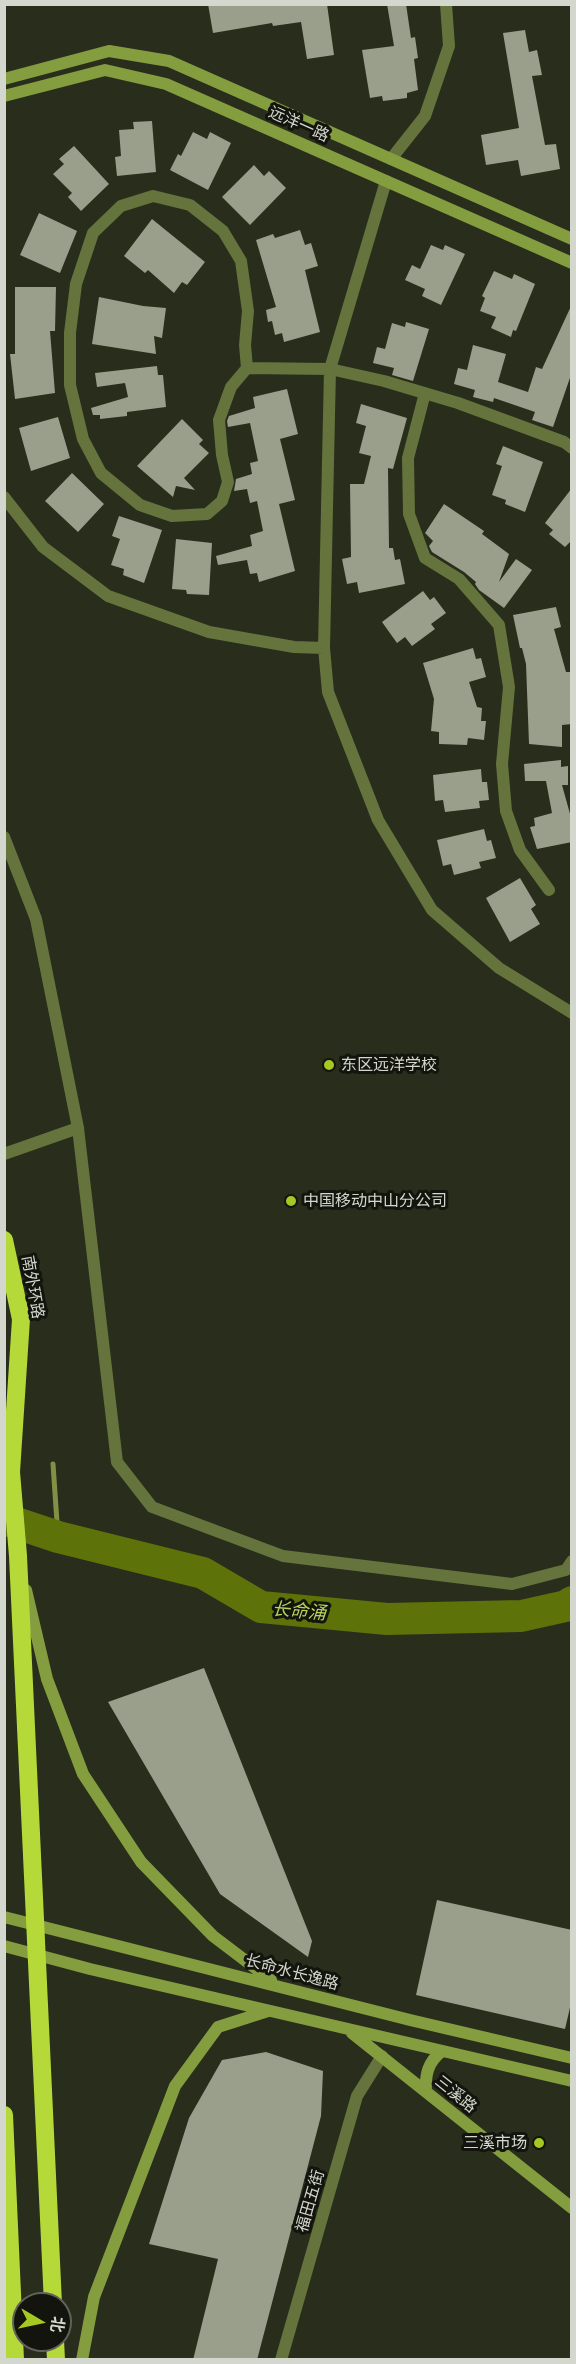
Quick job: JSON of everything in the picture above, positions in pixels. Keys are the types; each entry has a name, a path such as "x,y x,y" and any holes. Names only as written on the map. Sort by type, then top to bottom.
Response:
{"highway":[{"name":"南外环路","path":"4,1240 21,1319 11,1472 18,1556 52,2292"},
{"path":"4,2115 15,2360"}],"street":[{"path":"391,159 425,116 449,46 446,4"},
{"name":"远洋一路","path":"4,79 109,51 170,61 572,239"},
{"name":"远洋一路","path":"4,96 105,70 166,84 572,263"},
{"path":"386,181 330,369 324,648 328,692 378,820 432,910 499,968 572,1013"},
{"path":"248,368 245,345 248,310 241,261 223,231 190,205 153,195 121,206 93,233 76,284 70,333 70,385 83,439 101,473 140,505 172,516 207,514 222,501 228,482 222,455 219,420 231,387 248,368 330,369 384,381 458,403 564,442 572,448"},
{"path":"424,393 408,458 409,514 424,558 459,579 499,625 509,687 502,764 506,811 520,850 549,890"},
{"path":"4,497 43,547 108,596 209,632 294,647 324,648"},
{"path":"4,837 36,919 78,1128 117,1462 152,1507 283,1556 512,1584 566,1570 572,1561"},
{"path":"4,1154 78,1128"},
{"path":"18,1556 47,1679 84,1774 141,1862 213,1936 277,1985"},
{"name":"长命水长逸路","path":"4,1917 420,2023 572,2058"},
{"path":"4,1947 572,2081"},
{"path":"82,2360 94,2297 175,2086 218,2027 269,2011"},
{"name":"三溪路","path":"347,2029 572,2208"},
{"path":"426,2092 425,2077 428,2067 434,2057 442,2051"},
{"name":"福田五街","path":"281,2360 357,2096 382,2056"}],"building":[{"path":"208,4 327,4 334,55 307,59 301,22 273,26 272,23 213,33"},
{"path":"387,4 406,4 411,38 415,37 418,58 414,59 418,90 407,93 407,98 383,101 382,96 370,98 362,50 394,46"},
{"path":"525,30 529,52 537,50 542,75 532,76 545,145 556,144 560,169 521,176 518,160 486,165 481,135 519,128 503,33"},
{"path":"152,121 156,172 117,176 115,157 121,156 119,130 134,129 133,122"},
{"path":"193,132 207,139 210,132 231,143 208,190 170,170 178,154 181,156"},
{"path":"74,146 109,184 81,211 68,197 72,193 53,174 64,164 59,159"},
{"path":"254,165 264,176 269,171 286,188 250,225 222,197"},
{"path":"39,213 77,231 60,273 20,255"},
{"path":"152,219 205,262 187,285 182,282 174,293 148,270 145,273 124,256"},
{"path":"300,230 305,245 311,243 318,266 305,270 320,332 284,342 282,333 275,335 272,321 268,322 266,310 276,307 256,240 273,234 275,238"},
{"path":"431,245 443,250 445,245 465,254 441,305 422,296 425,289 405,280 412,265 420,269"},
{"path":"494,271 512,279 514,274 535,284 516,331 513,330 511,337 491,328 496,317 480,311 485,298 482,296"},
{"path":"15,287 56,287 55,331 50,331 55,393 15,399 10,354 15,354"},
{"path":"99,297 166,308 162,338 154,336 156,354 92,344"},
{"path":"572,304 572,372 553,427 532,420 535,412 494,398 493,402 473,397 475,390 454,384 458,368 467,370 473,345 506,354 498,382 528,392 536,367 542,369"},
{"path":"406,322 429,329 413,381 392,375 394,368 373,363 377,347 385,349 392,323 405,327"},
{"path":"157,366 158,375 163,375 166,407 127,412 127,416 100,419 100,415 93,415 91,408 128,397 125,383 97,387 95,373"},
{"path":"287,389 298,434 280,439 295,500 279,504 295,571 259,582 257,573 250,574 247,560 218,565 216,556 252,546 250,535 263,531 257,501 250,503 247,489 234,491 236,479 252,474 250,463 258,461 250,423 228,427 227,421 229,416 255,408 253,397"},
{"path":"361,404 407,418 393,469 388,468 389,548 393,548 395,560 400,559 405,584 359,593 357,582 347,584 342,559 351,557 350,484 364,484 371,456 359,453 366,426 356,423"},
{"path":"58,417 70,458 31,471 19,428"},
{"path":"182,419 203,440 199,444 209,453 184,478 195,490 176,486 173,497 137,466"},
{"path":"503,446 543,462 525,512 505,504 506,500 492,495 502,466 496,464"},
{"path":"72,473 104,504 78,532 45,501"},
{"path":"572,488 572,540 565,547 549,534 553,530 545,523"},
{"path":"444,504 484,531 482,534 509,554 499,582 516,559 532,570 504,608 479,590 476,582 464,572 432,552 429,546 433,541 425,533"},
{"path":"119,516 162,530 144,583 123,575 124,569 111,565 120,539 112,536"},
{"path":"176,539 212,543 209,595 187,594 186,590 172,589"},
{"path":"423,591 430,600 434,597 446,613 431,624 435,629 412,646 405,637 397,643 382,622"},
{"path":"556,607 561,627 554,629 566,672 570,672 572,698 572,724 562,725 562,747 529,744 526,664 513,615"},
{"path":"473,648 476,659 481,658 486,677 469,682 477,707 482,708 481,721 486,721 484,740 468,738 467,745 439,744 439,732 431,731 434,699 423,663"},
{"path":"561,760 561,767 568,766 568,785 562,785 572,821 572,842 537,849 530,827 535,826 534,818 552,813 546,781 525,781 524,764"},
{"path":"481,769 482,782 487,782 489,800 479,801 480,808 445,812 443,800 435,801 433,775"},
{"path":"484,829 487,841 491,840 496,858 479,862 481,868 454,875 451,864 443,866 437,840"},
{"path":"520,878 536,905 531,909 540,924 510,942 486,898"},
{"path":"204,1668 312,1941 308,1957 220,1894 108,1702"},
{"path":"437,1900 572,1930 572,1999 565,2029 416,1995"},
{"path":"266,2052 323,2071 321,2116 257,2360 193,2360 218,2259 149,2244 189,2118 222,2060"}],"waterway":[{"path":"53,1464 58,1537"},
{"name":"长命涌","path":"4,1519 58,1537 203,1573 261,1607 387,1619 521,1616 566,1606 572,1602"}],"place":[{"name":"东区远洋学校","path":"329,1065"},
{"name":"中国移动中山分公司","path":"291,1201"},
{"name":"三溪市场","path":"539,2143"}]}
